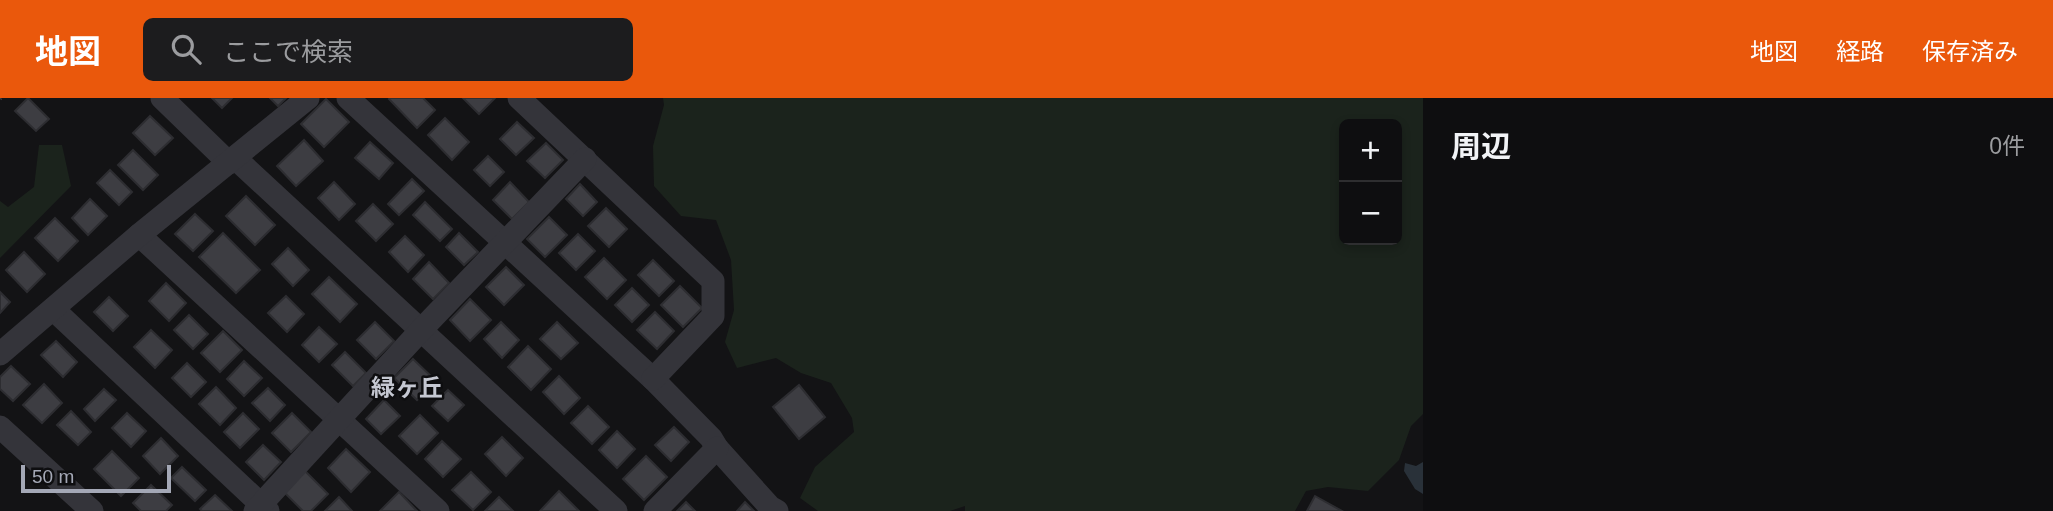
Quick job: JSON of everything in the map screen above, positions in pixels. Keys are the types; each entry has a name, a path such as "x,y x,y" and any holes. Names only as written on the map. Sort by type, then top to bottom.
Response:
{"street":[{"path":"162,98 421,330 616,511"},
{"path":"0,354 139,235 308,98"},
{"path":"348,98 653,379 710,438 770,507 778,511"},
{"path":"519,98 713,281 713,316 653,379"},
{"path":"53,309 261,509 421,330 585,159"},
{"path":"139,235 438,511"},
{"path":"0,427 92,511"},
{"path":"655,511 716,448"}],"shaded area":[{"path":"663,98 1423,98 1423,414 1411,426 1399,460 1368,491 1328,487 1306,491 1295,511 965,511 965,506 950,511 818,511 800,498 815,467 854,432 852,418 831,383 801,373 776,358 737,368 725,342 734,310 731,260 716,220 681,216 654,186 653,146 664,105"},
{"path":"39,145 62,145 71,186 0,258 0,201 8,207 34,187"},
{"path":"1423,462 1423,494 1415,489 1404,471 1405,463 1416,466"}],"building":[{"path":"28,98 49,119 36,131 15,111"},
{"path":"212,98 232,98 222,108"},
{"path":"270,98 286,98 278,106"},
{"path":"390,98 423,98 435,110 417,128"},
{"path":"463,98 495,98 479,114"},
{"path":"326,99 349,122 324,147 301,124"},
{"path":"150,116 173,138 155,155 133,133"},
{"path":"445,118 469,142 452,160 428,135"},
{"path":"517,122 534,138 516,155 500,139"},
{"path":"304,140 323,161 296,186 277,166"},
{"path":"370,142 393,163 379,179 355,158"},
{"path":"546,143 563,160 545,178 527,161"},
{"path":"133,150 158,175 143,190 118,165"},
{"path":"488,156 504,172 490,186 474,170"},
{"path":"110,170 132,192 119,205 97,183"},
{"path":"412,179 424,191 399,215 388,204"},
{"path":"334,182 355,204 339,220 318,198"},
{"path":"510,182 529,202 512,219 493,200"},
{"path":"580,184 597,202 583,216 566,199"},
{"path":"246,196 275,225 255,245 226,216"},
{"path":"90,199 107,216 88,235 72,218"},
{"path":"425,202 452,229 440,241 413,215"},
{"path":"373,204 393,224 376,241 356,221"},
{"path":"606,208 627,229 609,247 588,226"},
{"path":"195,214 213,231 193,251 175,234"},
{"path":"549,217 567,235 545,257 527,239"},
{"path":"55,218 78,241 58,261 35,238"},
{"path":"223,233 260,270 236,293 199,257"},
{"path":"459,233 478,252 464,265 446,247"},
{"path":"578,234 595,251 576,270 559,253"},
{"path":"405,236 424,255 408,272 389,252"},
{"path":"288,248 309,270 293,286 272,264"},
{"path":"24,252 45,274 27,292 6,270"},
{"path":"604,258 626,280 607,299 585,277"},
{"path":"653,260 674,281 659,296 638,275"},
{"path":"429,262 449,283 433,299 413,279"},
{"path":"506,267 524,285 504,305 486,287"},
{"path":"329,277 357,304 340,322 312,294"},
{"path":"166,283 186,303 169,321 149,301"},
{"path":"680,286 702,308 683,327 661,305"},
{"path":"632,288 649,305 632,322 615,305"},
{"path":"0,292 10,302 0,313"},
{"path":"286,296 304,314 287,332 268,313"},
{"path":"109,297 128,316 113,331 94,312"},
{"path":"470,299 491,320 470,341 450,320"},
{"path":"655,312 674,331 657,349 637,330"},
{"path":"189,315 208,334 193,349 174,330"},
{"path":"375,322 394,341 376,359 357,340"},
{"path":"501,322 519,340 502,358 484,339"},
{"path":"557,322 578,343 561,359 540,339"},
{"path":"319,327 337,344 319,362 302,345"},
{"path":"151,330 172,350 155,368 134,347"},
{"path":"223,331 242,350 220,372 201,353"},
{"path":"56,341 77,362 63,377 41,355"},
{"path":"528,346 551,369 531,390 508,367"},
{"path":"345,352 366,373 353,386 332,365"},
{"path":"413,359 436,381 417,400 394,378"},
{"path":"244,361 262,378 244,396 227,379"},
{"path":"187,363 206,382 191,397 172,378"},
{"path":"11,366 30,384 13,401 0,389 0,377"},
{"path":"559,376 580,398 564,414 543,392"},
{"path":"44,384 62,403 42,423 23,405"},
{"path":"799,385 825,417 799,439 773,407"},
{"path":"216,387 236,408 220,425 199,404"},
{"path":"268,388 285,405 270,421 252,403"},
{"path":"104,389 116,400 95,421 84,409"},
{"path":"448,390 464,405 448,421 432,406"},
{"path":"384,400 400,416 381,434 366,419"},
{"path":"588,406 609,427 592,444 571,423"},
{"path":"71,411 91,432 78,445 57,425"},
{"path":"127,413 146,431 131,447 112,428"},
{"path":"243,413 259,429 240,448 224,432"},
{"path":"292,413 311,432 291,452 272,433"},
{"path":"420,415 438,433 417,454 399,436"},
{"path":"674,427 689,442 671,461 655,445"},
{"path":"617,431 635,449 617,468 599,450"},
{"path":"502,437 523,458 506,476 485,454"},
{"path":"161,438 178,456 160,474 143,456"},
{"path":"442,441 461,459 443,477 425,459"},
{"path":"263,445 281,462 264,480 246,462"},
{"path":"346,449 370,472 351,492 328,468"},
{"path":"112,451 139,478 121,496 94,469"},
{"path":"646,456 667,477 644,500 623,479"},
{"path":"182,467 206,490 195,501 171,478"},
{"path":"304,470 328,494 311,511 303,511 283,491"},
{"path":"471,472 491,492 473,510 452,490"},
{"path":"151,485 172,505 166,511 141,511 133,503"},
{"path":"559,491 579,511 540,511"},
{"path":"399,492 417,511 380,511"},
{"path":"215,495 232,511 202,511 200,509"},
{"path":"1315,496 1342,511 1307,511"},
{"path":"339,497 352,511 325,511"},
{"path":"499,497 513,511 485,511"},
{"path":"686,502 695,511 677,511"},
{"path":"745,502 754,511 737,511"}],"district":[{"name":"緑ヶ丘","path":"407,387"}]}
